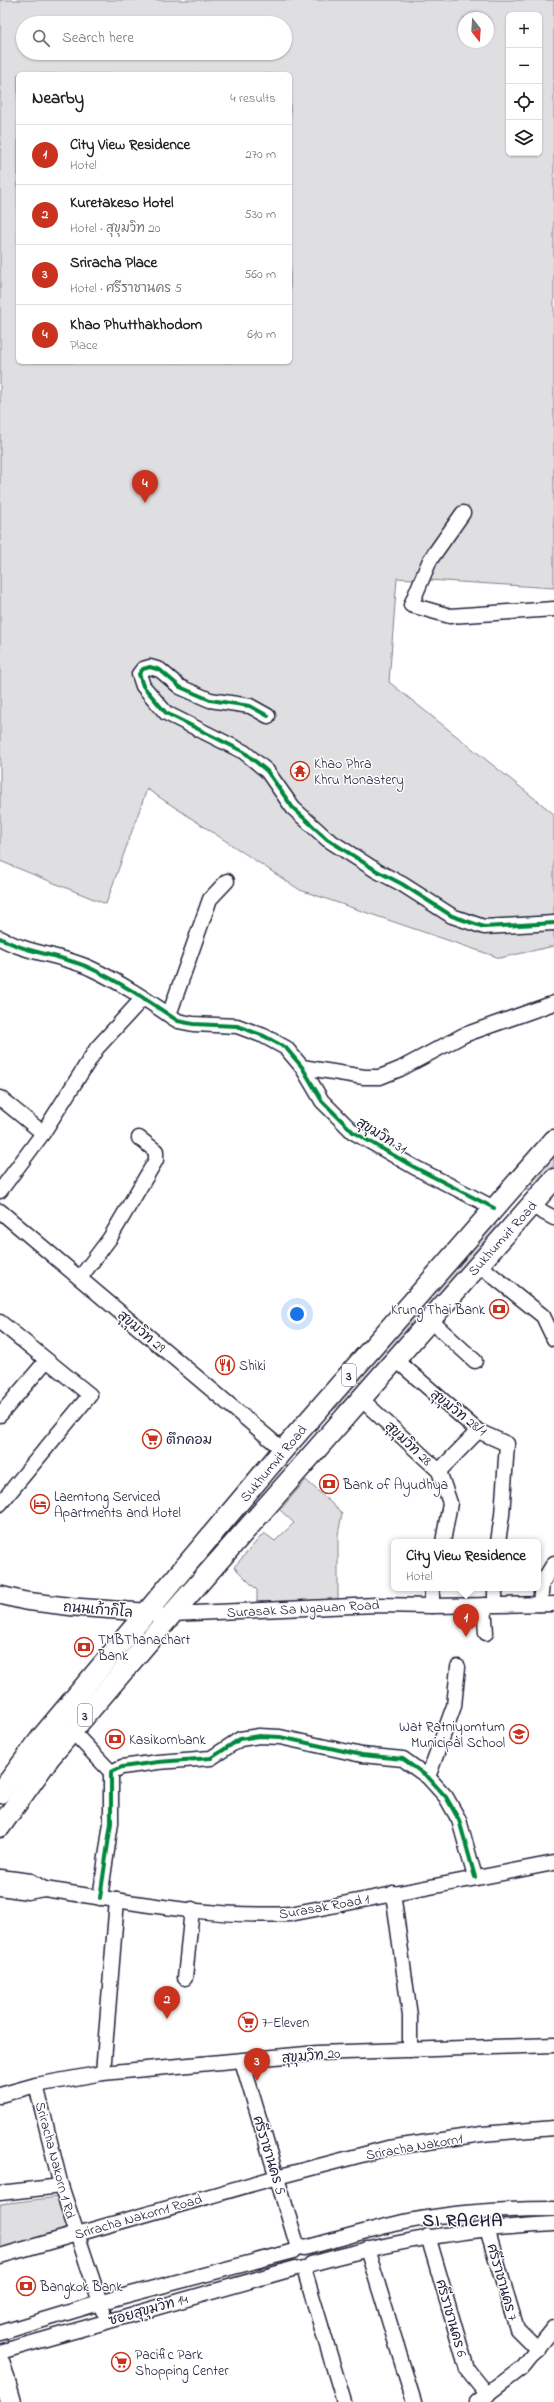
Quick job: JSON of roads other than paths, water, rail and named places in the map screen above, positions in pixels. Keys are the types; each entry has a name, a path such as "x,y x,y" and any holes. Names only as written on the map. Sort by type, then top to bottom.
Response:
{"highway":[{"name":"Sukhumvit Road","path":"0,1794 41,1738 148,1613 283,1450 554,1140"},
{"name":"Sukhumvit Road","path":"0,1827 40,1770 172,1614 394,1358 554,1179"},
{"path":"0,2364 11,2402"}],"main road":[{"name":"ถนนเก้ากิโล","path":"0,1595 25,1601 74,1607 172,1614"}],"street":[{"path":"463,512 430,560 411,605 450,616 554,609"},
{"path":"268,716 250,706 210,700 180,687 160,670 150,668 143,669 139,674 143,686 166,713 244,752 267,771 293,808 327,839 376,871 402,884 452,916 484,927 554,923"},
{"path":"169,1016 210,899 227,881"},
{"name":"สุขุมวิท 31","path":"0,938 16,947 48,954 91,969 178,1021 192,1024 237,1026 264,1036 286,1048 302,1067 322,1101 353,1132 414,1167 494,1208"},
{"path":"0,1191 42,1133 97,1048 142,999"},
{"path":"302,1067 364,1077 380,1077 400,1069 464,1035 554,1003"},
{"path":"0,1098 42,1133"},
{"path":"80,1278 114,1232 156,1160 156,1151 139,1138"},
{"path":"530,1206 554,1218"},
{"name":"สุขุมวิท 29","path":"0,1211 283,1450"},
{"path":"478,1264 543,1316 554,1339"},
{"path":"429,1319 475,1361"},
{"path":"0,1504 90,1395 2,1326"},
{"name":"สุขุมวิท 28/1","path":"394,1358 478,1431 507,1444 502,1515 498,1539"},
{"path":"0,1415 46,1361"},
{"name":"สุขุมวิท 28","path":"360,1398 439,1471 450,1502 443,1539"},
{"path":"439,1471 478,1431"},
{"path":"540,1604 542,1584 554,1563"},
{"path":"432,1591 432,1606"},
{"path":"486,1633 489,1605 494,1591"},
{"name":"Surasak Sa Ngauan Road","path":"172,1614 376,1604 432,1606 554,1604"},
{"path":"428,1777 454,1706 458,1667"},
{"path":"72,1731 111,1772 111,1823 100,1898"},
{"path":"111,1772 122,1767 211,1758 240,1739 259,1736 280,1737 362,1755 403,1759 428,1777 446,1797 459,1820 475,1877"},
{"name":"Surasak Road 1","path":"0,1888 28,1892 44,1889 100,1898 263,1916 290,1914 475,1877 554,1863"},
{"name":"Surasak Road 1","path":"0,1877 31,1881 44,1889"},
{"path":"394,1893 410,2016 410,2050"},
{"path":"103,2073 117,1900"},
{"path":"185,1978 192,1909"},
{"name":"สุขุมวิท 20","path":"0,2095 36,2085 103,2073 317,2053 554,2045"},
{"name":"ศรีราชานคร 5","path":"242,2061 299,2249"},
{"name":"Sriracha Nakorn 1 Rd","path":"36,2085 60,2186 106,2321"},
{"name":"Sriracha Nakorn1","path":"277,2177 388,2148 482,2134 554,2128"},
{"name":"Sriracha Nakorn1 Road","path":"0,2256 277,2177"},
{"path":"0,2193 60,2186"},
{"name":"ซอยสุขุมวิท 14","path":"0,2333 100,2303 399,2223 430,2217 491,2209 554,2209"},
{"name":"ซอยสุขุมวิท 14","path":"0,2352 106,2321 367,2249 428,2236 487,2229 554,2224"},
{"name":"ศรีราชานคร 7","path":"487,2229 516,2329 538,2350"},
{"name":"ศรีราชานคร 6","path":"428,2236 468,2370 483,2399"},
{"path":"304,2267 312,2254 299,2249 290,2260 304,2267 344,2402"},
{"path":"367,2249 414,2402"},
{"path":"483,2399 522,2368 538,2350 554,2328"}],"place":[{"name":"Khao Phutthakhodom","path":"145,503"},
{"name":"Khao Phra Khru Monastery","path":"300,771"},
{"name":"Krung Thai Bank","path":"499,1309"},
{"name":"Shiki","path":"225,1365"},
{"name":"ตึกคอม","path":"152,1439"},
{"name":"Bank of Ayudhya","path":"329,1484"},
{"name":"Laemtong Serviced Apartments and Hotel","path":"40,1504"},
{"name":"City View Residence","path":"466,1637"},
{"name":"TMBThanachart Bank","path":"84,1647"},
{"name":"Wat Ratniyomtum Municipal School","path":"519,1734"},
{"name":"Kasikornbank","path":"115,1739"},
{"name":"Kuretakeso Hotel","path":"167,2019"},
{"name":"7-Eleven","path":"248,2022"},
{"name":"Sriracha Place","path":"257,2081"},
{"name":"Bangkok Bank","path":"26,2286"},
{"name":"Pacific Park Shopping Center","path":"121,2362"}],"district":[{"name":"SI RACHA","path":"463,2220"}]}
